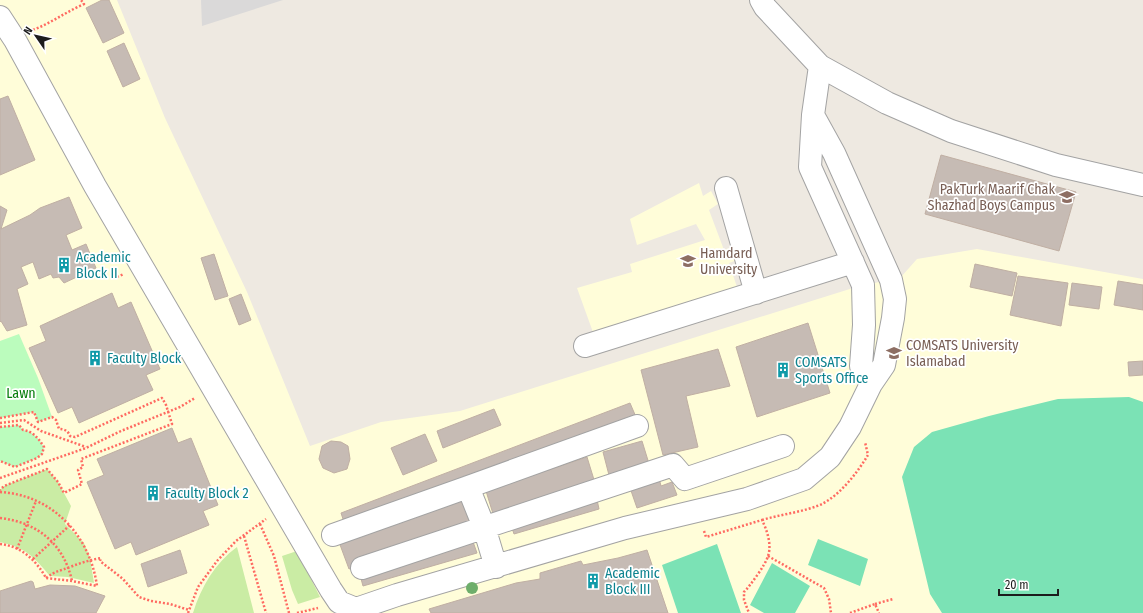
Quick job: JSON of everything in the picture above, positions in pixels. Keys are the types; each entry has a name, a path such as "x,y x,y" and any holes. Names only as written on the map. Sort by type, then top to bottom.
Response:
{"street":[{"path":"761,0 765,7 820,66 887,103 950,131 1056,165 1143,185"},
{"path":"0,17 21,36 95,186 339,602 356,609 397,595 625,528 747,499 804,479 830,457 850,427 871,384 884,364 895,299 891,280 834,153 813,115"},
{"path":"820,66 813,115 810,167 863,285 864,326 861,366 871,384"},
{"path":"726,188 756,293"},
{"path":"585,346 852,262"},
{"path":"333,535 637,426"},
{"path":"362,568 673,465 685,479 784,446"},
{"path":"468,487 484,527 496,567"}],"path":[{"path":"21,36 49,24 62,14 84,4 81,0"},
{"path":"0,418 34,412 38,422 52,417 56,420 59,429 63,429 68,432 70,436 75,437 162,398 166,405 172,424 81,459 83,467 78,470 82,484 64,493 48,469 4,486 0,491 12,493 36,501 52,510 70,525 82,541 91,560 97,586 46,578"},
{"path":"0,478 86,448 180,407"},
{"path":"0,423 24,420 41,431 86,448"},
{"path":"0,427 19,425 24,430 30,431 44,447 42,454 37,458 15,467 0,461"},
{"path":"17,549 36,501"},
{"path":"46,578 53,572 101,558 100,561 122,579 139,597 151,602 170,604 188,611 198,587 217,561 236,541 260,524 282,505"},
{"path":"0,518 27,524 38,530 52,542 63,556 72,581"},
{"path":"706,537 762,520 768,530 768,556 750,586 744,592 744,600 749,613"},
{"path":"260,524 274,556 289,613"},
{"path":"34,560 70,525"},
{"path":"244,536 266,613"},
{"path":"0,544 17,549 34,560 46,578"},
{"path":"768,556 824,588 829,599 831,613"},
{"path":"850,613 893,599"},
{"path":"875,604 879,613"}],"shaded area":[{"name":"COMSATS University Islamabad","path":"0,0 117,0 165,118 247,292 310,446 381,422 460,411 853,288 901,277 917,259 977,249 1143,279 1143,613 0,613"},
{"path":"201,0 283,0 202,26"},
{"name":"Hamdard University","path":"699,183 703,196 711,191 718,204 709,210 724,250 735,246 740,259 729,263 737,287 594,335 577,288 632,272 630,264 705,240 696,224 637,245 630,219"}],"green space":[{"name":"Lawn","path":"19,334 38,378 52,417 38,422 34,412 0,418 0,341"},
{"path":"1129,397 1143,402 1143,613 942,613 930,594 902,477 914,447 932,432 1058,399"},
{"name":"Lawn","path":"19,425 23,430 30,432 35,436 44,447 42,454 37,458 15,467 0,461 0,427"},
{"path":"47,469 58,482 71,506 65,524 84,543 90,558 94,583 68,577 50,576 34,558 23,550 0,542 0,490 4,486"},
{"path":"818,539 868,559 860,586 808,565"},
{"path":"717,544 741,613 678,613 662,565"},
{"path":"237,547 254,613 193,613 200,594 210,576 222,560"},
{"path":"297,551 320,597 298,604 292,590 282,556"},
{"path":"772,563 810,586 795,613 764,613 750,605"}],"building":[{"path":"102,0 109,0 124,33 103,43 86,8"},
{"path":"124,43 140,79 123,87 107,51"},
{"path":"8,96 35,160 0,175 0,99"},
{"path":"941,155 1076,192 1059,251 925,214"},
{"name":"Academic Block II","path":"69,197 82,228 66,235 72,250 86,244 96,268 64,283 59,277 53,278 51,274 39,279 33,262 21,267 28,284 17,289 27,325 7,331 1,321 0,322 0,206 7,210 1,229 30,215 40,208"},
{"path":"214,254 228,296 215,300 201,258"},
{"path":"975,264 1017,273 1012,296 970,287"},
{"path":"1018,276 1068,283 1061,326 1010,315"},
{"path":"1118,281 1143,285 1143,310 1114,305"},
{"path":"1072,283 1102,287 1099,309 1069,305"},
{"name":"Faculty Block","path":"112,293 118,308 131,302 160,369 146,375 153,390 79,423 72,407 58,413 29,348 46,341 40,326"},
{"path":"241,294 251,320 239,325 229,299"},
{"name":"COMSATS Sports Office","path":"808,323 830,393 757,417 736,347"},
{"path":"718,349 730,386 686,396 698,447 663,455 641,370"},
{"path":"1143,361 1143,375 1129,376 1128,362"},
{"path":"630,403 636,417 345,525 341,513"},
{"path":"494,409 501,425 443,448 437,431"},
{"name":"Faculty Block 2","path":"172,428 178,443 191,438 218,505 203,511 209,525 136,555 131,542 115,549 87,482 104,475 97,459"},
{"path":"425,434 437,461 403,475 391,448"},
{"path":"331,441 341,442 348,446 350,459 347,469 334,473 323,468 319,459 322,446"},
{"path":"642,441 650,467 610,479 603,452"},
{"path":"587,457 595,483 494,517 486,491"},
{"path":"658,474 661,486 672,482 677,495 637,508 628,482"},
{"path":"596,495 599,509 514,534 510,522"},
{"path":"466,497 476,524 349,569 339,542"},
{"path":"472,539 477,553 363,586 360,575"},
{"path":"180,550 187,573 148,587 141,564"},
{"name":"Academic Block III","path":"647,550 668,613 431,613 429,609 516,583 540,579 540,573 581,561 583,565"},
{"path":"31,581 33,582 35,589 50,585 75,586 105,596 96,613 0,613 0,591"}],"place":[{"name":"PakTurk Maarif Chak Shazhad Boys Campus","path":"1067,197"},
{"name":"Hamdard University","path":"688,261"},
{"name":"Academic Block II","path":"64,265"},
{"name":"COMSATS University Islamabad","path":"894,353"},
{"name":"Faculty Block","path":"95,358"},
{"name":"COMSATS Sports Office","path":"783,370"},
{"name":"Faculty Block 2","path":"153,493"},
{"name":"Academic Block III","path":"593,581"}]}
